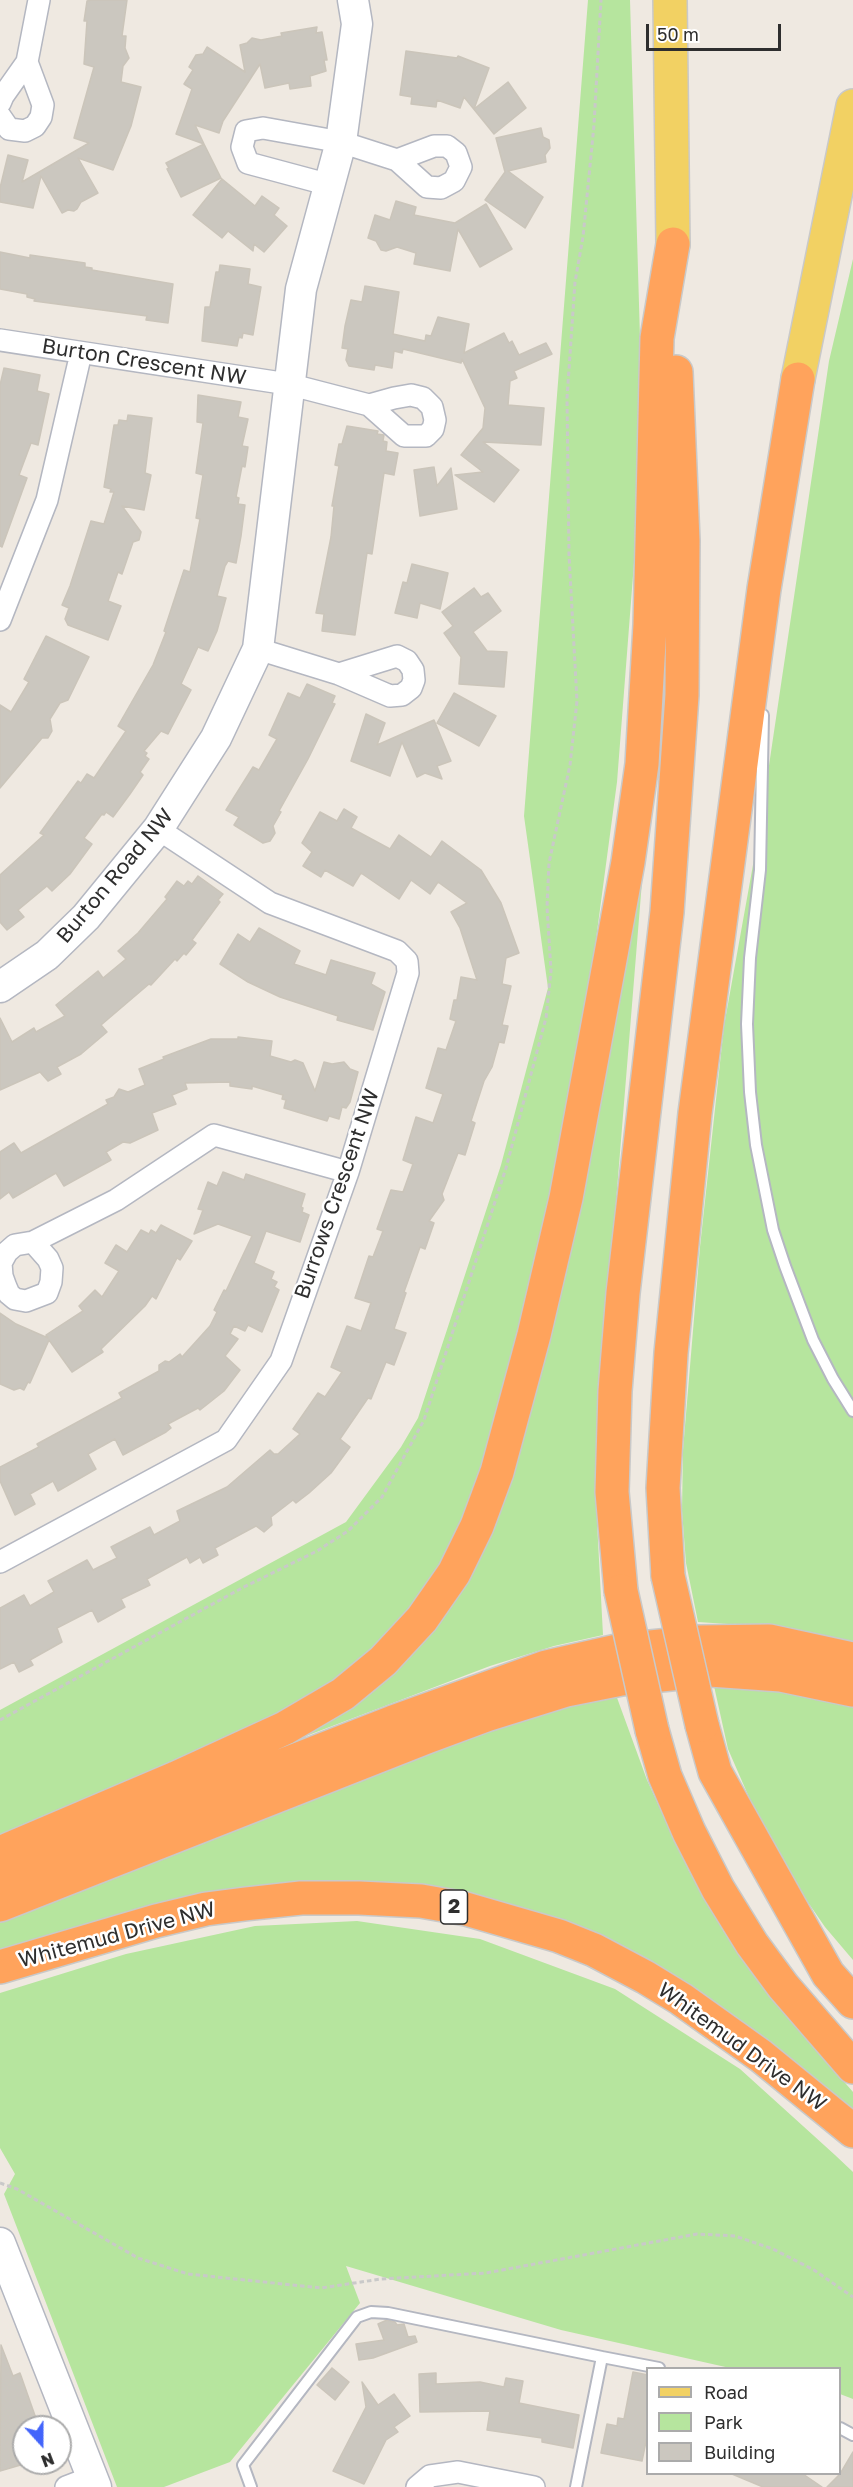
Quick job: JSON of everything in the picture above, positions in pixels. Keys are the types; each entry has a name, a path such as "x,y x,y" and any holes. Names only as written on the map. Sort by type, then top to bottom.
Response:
{"highway":[{"path":"673,244 683,541 682,695 667,912 623,1293 615,1391 612,1492 621,1591 652,1730 665,1776 689,1832 717,1889 752,1944 783,1986 853,2067"},
{"path":"0,1852 176,1778 285,1728 343,1694 383,1661 422,1619 454,1573 477,1526 497,1472 534,1335 560,1221 604,999 628,862 642,764 650,625 657,338 673,244"},
{"path":"798,379 764,589 694,1113 671,1353 663,1488 668,1576 715,1772 828,1974 853,2002"},
{"path":"0,1876 393,1722 546,1667 621,1650 700,1642 769,1641 853,1659"},
{"path":"0,1905 486,1715 566,1690 621,1679 710,1670 781,1675 853,1690"},
{"name":"Whitemud Drive NW","path":"0,1967 156,1921 206,1909 245,1904 301,1898 359,1898 421,1901 466,1909 558,1936 594,1950 645,1977 743,2042 853,2131"},
{"path":"804,1932 853,1981"}],"main road":[{"path":"670,0 673,244"},
{"path":"798,379 853,106"}],"street":[{"path":"0,103 27,62 39,0"},
{"name":"Burton Road NW","path":"0,987 47,955 86,917 159,829 216,738 258,649 301,289 341,142 357,24 353,0"},
{"path":"0,116 9,129 24,131 35,126 41,117 43,105 27,62"},
{"path":"330,185 248,163 242,147 246,130 263,128 341,142 397,160"},
{"name":"Burton Crescent NW","path":"0,340 288,384"},
{"path":"0,621 47,500 81,353"},
{"path":"288,384 369,405"},
{"path":"258,649 339,674"},
{"name":"Burrows Crescent NW","path":"0,1562 226,1440 281,1361 348,1172 408,973 407,962 398,951 270,903 159,829"},
{"path":"33,1242 116,1200 214,1135 348,1172"},
{"path":"0,2243 84,2484"},
{"path":"417,2487 430,2476 458,2472 534,2487"}],"lane":[{"path":"763,682 764,589"},
{"path":"763,706 760,870 750,958 747,1024 755,1134 773,1230 785,1266 813,1340 853,1411"},
{"path":"251,2487 243,2465 357,2317 371,2312 388,2313 654,2367"},
{"path":"576,2487 602,2357"}],"path":[{"path":"0,1720 242,1588 317,1551 348,1531 382,1497 424,1420 506,1168 546,1017 551,971 547,908 549,863 570,765 577,701 569,555 567,398 575,282 583,237 594,125 601,0"},
{"path":"0,2182 17,2189 138,2258 188,2274 321,2288 381,2279 486,2273 697,2234 735,2236 774,2249 813,2270 853,2297"}],"green space":[{"path":"588,0 630,0 640,338 634,563 617,782 594,954 562,1139 520,1330 491,1440 459,1531 438,1568 391,1631 350,1669 304,1701 189,1756 0,1835 0,1710 346,1522 401,1447 418,1418 501,1165 548,988 524,816"},
{"path":"853,259 853,1643 787,1628 698,1622 686,1563 682,1511 683,1450 700,1247 724,1026 760,826 829,361"},
{"path":"644,857 599,1411 597,1522 603,1635 554,1646 490,1666 285,1744 450,1596"},
{"path":"714,1686 735,1686 813,1696 853,1707 853,1960 825,1927 794,1882 755,1811 728,1749"},
{"path":"616,1695 647,1780 689,1871 724,1932 784,2013 853,2092 853,2112 690,1988 392,1884 0,1952 0,1923 205,1843 397,1764 536,1716"},
{"path":"357,1921 480,1939 615,1989 740,2069 853,2172 853,2399 841,2394 841,2367 726,2367 561,2330 346,2266 360,2303 230,2462 164,2487 117,2487 4,2194 15,2174 0,2148 0,1993 126,1954 255,1926"}],"building":[{"path":"127,0 122,36 126,36 125,48 129,58 123,66 121,82 141,87 131,126 113,170 78,158 98,193 81,202 74,211 68,210 62,213 41,176 33,208 0,202 0,188 8,155 28,160 22,182 89,143 74,138 94,67 84,64 87,21 84,21 87,1"},
{"path":"317,27 316,33 322,32 327,60 324,60 326,71 310,76 311,86 290,89 289,83 265,88 260,64 223,121 219,133 195,125 204,144 176,134 192,89 184,84 193,70 189,67 196,55 203,54 207,47 245,72 240,45 252,38 261,40 282,36 281,33"},
{"path":"406,51 457,58 458,56 489,68 474,109 508,82 526,108 494,134 464,97 460,108 437,100 436,107 411,104 412,97 400,95"},
{"path":"541,128 543,137 549,140 550,148 545,155 546,162 508,171 543,197 525,228 485,200 505,172 496,138"},
{"path":"204,144 221,178 181,197 166,163"},
{"path":"222,179 255,206 262,196 279,208 274,215 287,226 264,252 254,244 253,251 228,231 222,238 193,215"},
{"path":"396,201 416,207 414,215 455,223 486,204 512,249 480,267 458,229 450,271 414,264 416,253 397,247 386,251 381,250 376,241 368,238 375,215 390,220"},
{"path":"0,252 30,258 30,255 85,263 85,267 92,268 92,270 173,284 168,323 146,320 147,316 34,301 35,299 27,297 27,294 0,289"},
{"path":"220,265 250,269 248,284 261,287 253,335 243,333 242,338 239,337 237,346 202,341 205,307 210,307 216,272 219,272"},
{"path":"365,286 399,292 393,334 425,341 426,335 431,336 438,317 469,324 464,353 504,333 509,343 512,341 519,355 546,343 552,354 514,371 517,378 510,381 508,405 544,408 541,445 483,442 519,470 494,502 455,475 483,472 461,455 483,428 485,408 462,359 461,363 403,349 402,353 394,351 392,368 375,365 374,370 349,366 346,360 348,349 342,348 345,326 351,300 362,302"},
{"path":"4,368 40,375 37,391 49,394 38,445 31,443 19,475 27,478 2,547 0,546 0,385"},
{"path":"198,395 241,402 238,417 248,419 242,446 248,447 245,467 242,466 236,497 239,498 238,504 245,505 241,536 236,563 228,561 225,566 217,596 226,598 217,631 208,651 198,647 181,684 191,690 168,734 161,731 144,751 147,753 145,756 149,759 140,772 143,775 130,794 113,817 106,812 102,814 84,838 92,844 70,874 52,891 47,886 18,910 24,917 7,930 0,922 0,875 44,835 40,833 78,781 81,783 87,774 94,778 126,731 118,726 153,665 166,632 164,631 184,570 190,572 200,519 196,518 203,475 196,473 203,423 197,422"},
{"path":"128,415 152,418 145,473 151,475 144,510 122,506 141,532 139,540 133,542 122,574 118,572 108,601 121,606 108,640 68,625 65,619 69,608 62,605 91,521 104,524 114,492 104,487 114,425 118,425 119,420 127,421"},
{"path":"347,426 378,431 377,434 384,435 383,441 387,442 386,451 398,453 394,475 384,473 372,554 367,553 355,635 322,631 324,614 316,613 331,537 334,506 332,506 339,466 335,465 339,444 342,444"},
{"path":"434,467 437,486 451,468 457,509 420,516 414,470"},
{"path":"412,564 448,573 440,609 420,603 417,618 395,613 403,582 407,583"},
{"path":"474,588 481,597 488,593 501,611 473,632 487,651 507,652 504,687 459,684 461,657 444,633 453,626 442,612"},
{"path":"46,636 89,657 68,700 60,703 50,719 52,731 48,738 42,738 0,788 0,705 11,712 29,682 24,679"},
{"path":"307,684 335,696 332,703 335,704 279,811 281,812 273,826 275,833 270,841 263,843 234,825 239,817 226,810 253,767 259,770 277,739 269,735 288,693 300,698"},
{"path":"454,693 496,716 479,746 437,723"},
{"path":"366,714 385,723 377,745 434,720 451,761 437,766 442,779 425,773 417,777 402,742 390,776 351,761"},
{"path":"344,809 357,817 351,828 390,849 399,835 431,857 442,841 481,870 501,903 519,953 506,958 502,984 511,986 502,1025 508,1026 504,1043 499,1042 492,1067 484,1081 471,1121 475,1123 465,1155 458,1153 442,1194 444,1200 429,1221 434,1223 425,1249 420,1247 404,1292 406,1293 394,1329 406,1333 394,1365 386,1362 371,1399 368,1398 340,1439 350,1447 331,1473 296,1503 293,1500 271,1517 272,1525 264,1532 256,1526 215,1548 218,1555 203,1563 200,1557 190,1563 187,1557 147,1579 150,1585 121,1599 125,1607 98,1622 92,1610 57,1628 62,1642 30,1660 33,1665 19,1672 14,1662 0,1669 0,1608 24,1595 30,1606 54,1592 48,1581 87,1560 93,1570 117,1558 111,1547 150,1527 154,1535 180,1521 177,1511 227,1487 270,1450 278,1454 300,1434 293,1429 318,1393 325,1397 342,1372 331,1367 347,1326 361,1331 371,1303 355,1298 369,1256 373,1257 383,1231 377,1229 391,1190 403,1192 413,1164 403,1160 416,1117 433,1123 443,1094 426,1088 438,1048 446,1050 456,1021 450,1019 454,1000 457,1000 461,977 477,980 460,928 451,912 467,903 438,882 430,894 411,880 399,899 361,873 353,886 325,870 321,877 303,866 312,852 302,843 320,812 337,821"},
{"path":"198,876 223,894 218,900 220,902 192,940 196,943 186,955 184,953 177,961 175,959 151,985 149,984 101,1025 107,1032 81,1054 57,1067 61,1074 48,1081 40,1072 0,1090 0,1018 12,1042 34,1028 36,1032 65,1016 56,1005 98,971 103,978 126,959 118,951 138,933 167,899 165,897 177,881 184,886 188,881 192,884"},
{"path":"259,928 300,951 294,964 326,975 331,960 375,973 371,984 385,992 373,1030 337,1020 338,1016 280,997 248,982 220,964 238,934 250,942"},
{"path":"238,1037 272,1041 270,1056 303,1063 315,1091 324,1062 332,1064 344,1062 350,1069 358,1072 350,1102 346,1108 342,1107 339,1119 329,1116 327,1121 284,1108 286,1100 282,1099 283,1095 252,1086 252,1089 230,1086 230,1082 185,1083 187,1089 172,1095 176,1104 152,1113 158,1130 130,1143 123,1142 106,1152 111,1160 64,1186 56,1173 13,1198 9,1192 0,1199 0,1152 14,1143 21,1153 108,1104 106,1100 114,1097 119,1089 128,1092 145,1085 139,1069 164,1059 163,1057 211,1039 238,1039"},
{"path":"223,1172 244,1180 246,1174 305,1194 301,1207 302,1212 309,1215 300,1242 266,1231 254,1263 274,1272 271,1279 277,1282 274,1287 279,1290 262,1332 248,1325 245,1331 234,1326 230,1334 238,1339 225,1356 240,1370 224,1391 200,1410 198,1408 168,1424 171,1428 166,1432 123,1455 115,1439 88,1454 96,1469 58,1491 53,1481 30,1494 35,1504 15,1515 0,1481 0,1467 39,1447 37,1444 122,1398 119,1393 159,1371 159,1365 165,1361 169,1362 180,1354 182,1357 210,1326 217,1312 214,1310 224,1290 226,1291 252,1236 218,1224 194,1234 203,1210 198,1209 208,1182 217,1186"},
{"path":"161,1225 192,1241 180,1260 177,1258 156,1299 152,1296 145,1306 101,1349 103,1352 72,1372 49,1340 30,1383 28,1382 24,1390 20,1388 14,1390 0,1384 0,1313 16,1324 48,1338 46,1335 83,1311 79,1306 95,1290 102,1297 119,1271 105,1263 116,1245 127,1252 141,1230 149,1234 151,1230 156,1233"},
{"path":"387,2320 397,2325 404,2324 408,2337 415,2336 417,2342 373,2358 359,2360 356,2344 384,2340 378,2324"},
{"path":"1,2345 13,2376 20,2373 35,2415 12,2415 12,2468 0,2471"},
{"path":"332,2368 349,2382 335,2400 317,2385"},
{"path":"633,2372 646,2375 646,2442 642,2461 601,2453 607,2424 617,2426 618,2418 624,2419"},
{"path":"436,2373 436,2384 480,2382 504,2387 506,2378 523,2381 519,2403 579,2415 573,2448 542,2442 542,2438 487,2430 490,2411 420,2412 419,2374"},
{"path":"362,2382 378,2405 394,2394 410,2416 394,2427 398,2432 386,2440 364,2484 333,2471 366,2407"},
{"path":"853,2452 853,2487 827,2487 841,2475"},
{"path":"734,2475 804,2475 822,2487 763,2487"}]}
